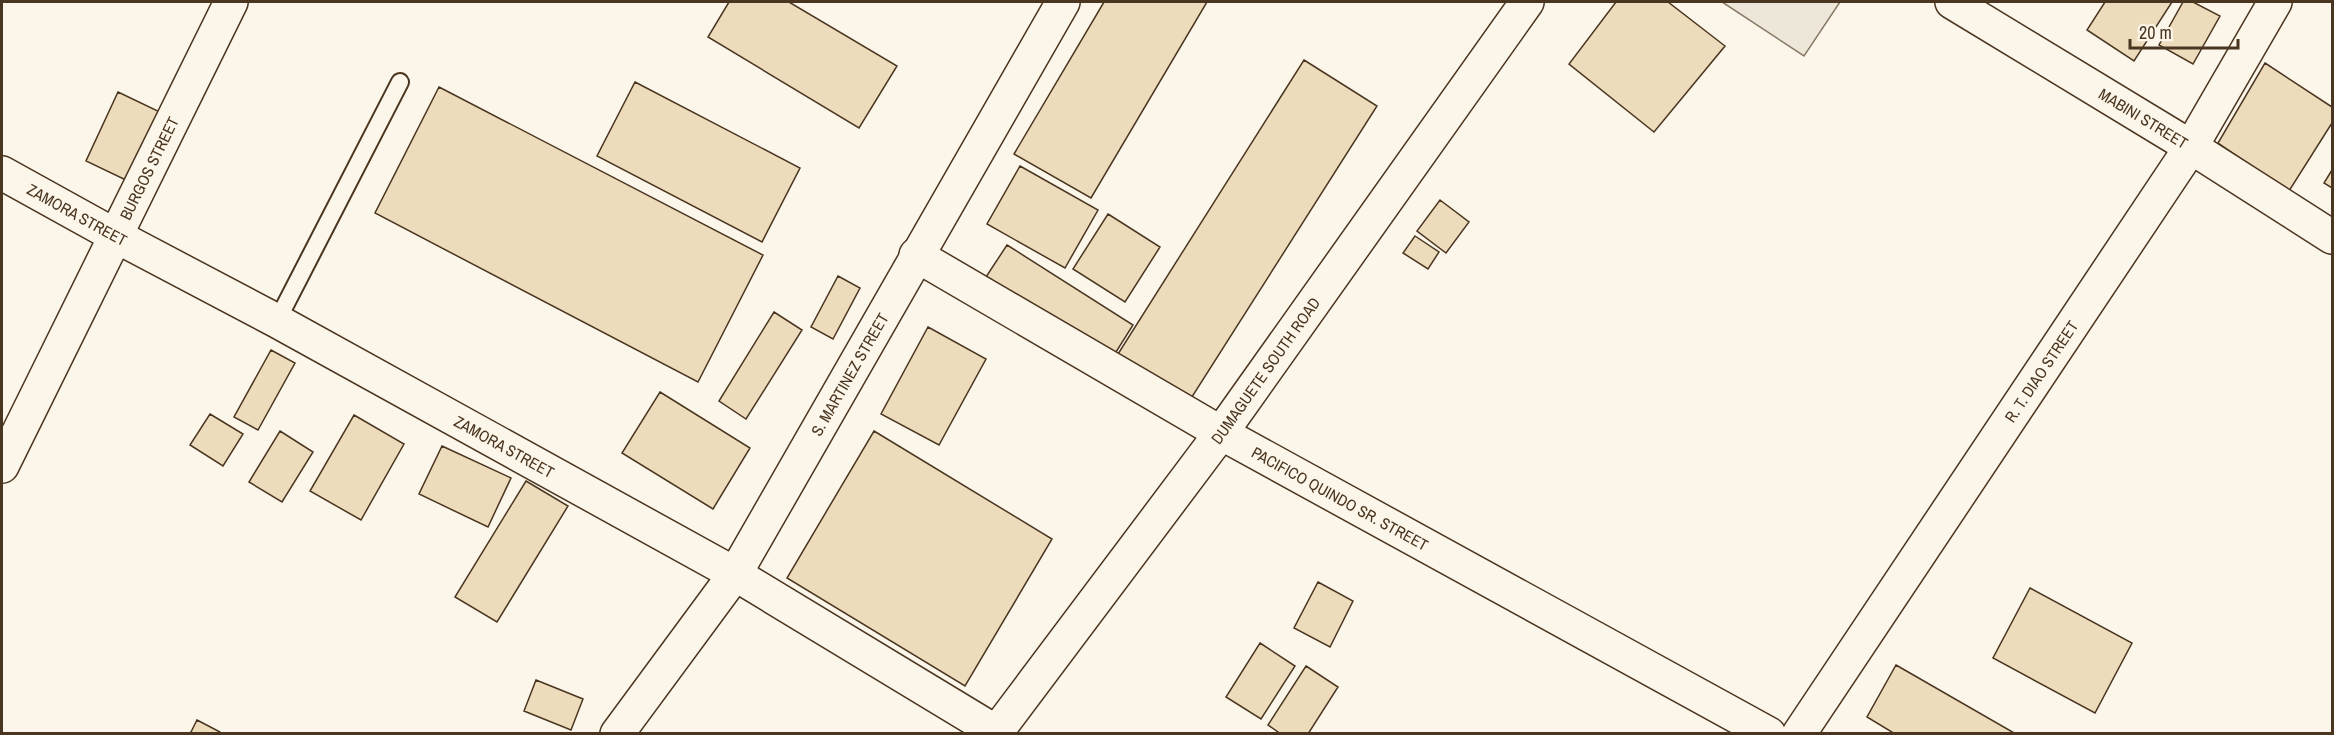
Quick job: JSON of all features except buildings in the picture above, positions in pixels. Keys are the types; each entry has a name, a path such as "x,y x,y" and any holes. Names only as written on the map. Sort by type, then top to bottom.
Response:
{"main road":[{"name":"BURGOS STREET","path":"2,466 231,2"},
{"name":"S. MARTINEZ STREET","path":"617,734 735,574 1063,2"},
{"name":"DUMAGUETE SOUTH ROAD","path":"997,733 1221,433 1527,2"},
{"name":"MABINI STREET","path":"1952,2 2191,147 2332,237"},
{"name":"R. T. DIAO STREET","path":"1799,734 2191,147 2275,2"},
{"name":"ZAMORA STREET","path":"2,173 277,321 735,574 997,733"},
{"name":"PACIFICO QUINDO SR. STREET","path":"916,255 1221,433 1769,734"}],"lane":[{"path":"277,321 400,82"}],"shaded area":[{"path":"1722,2 1840,2 1804,56"}]}
